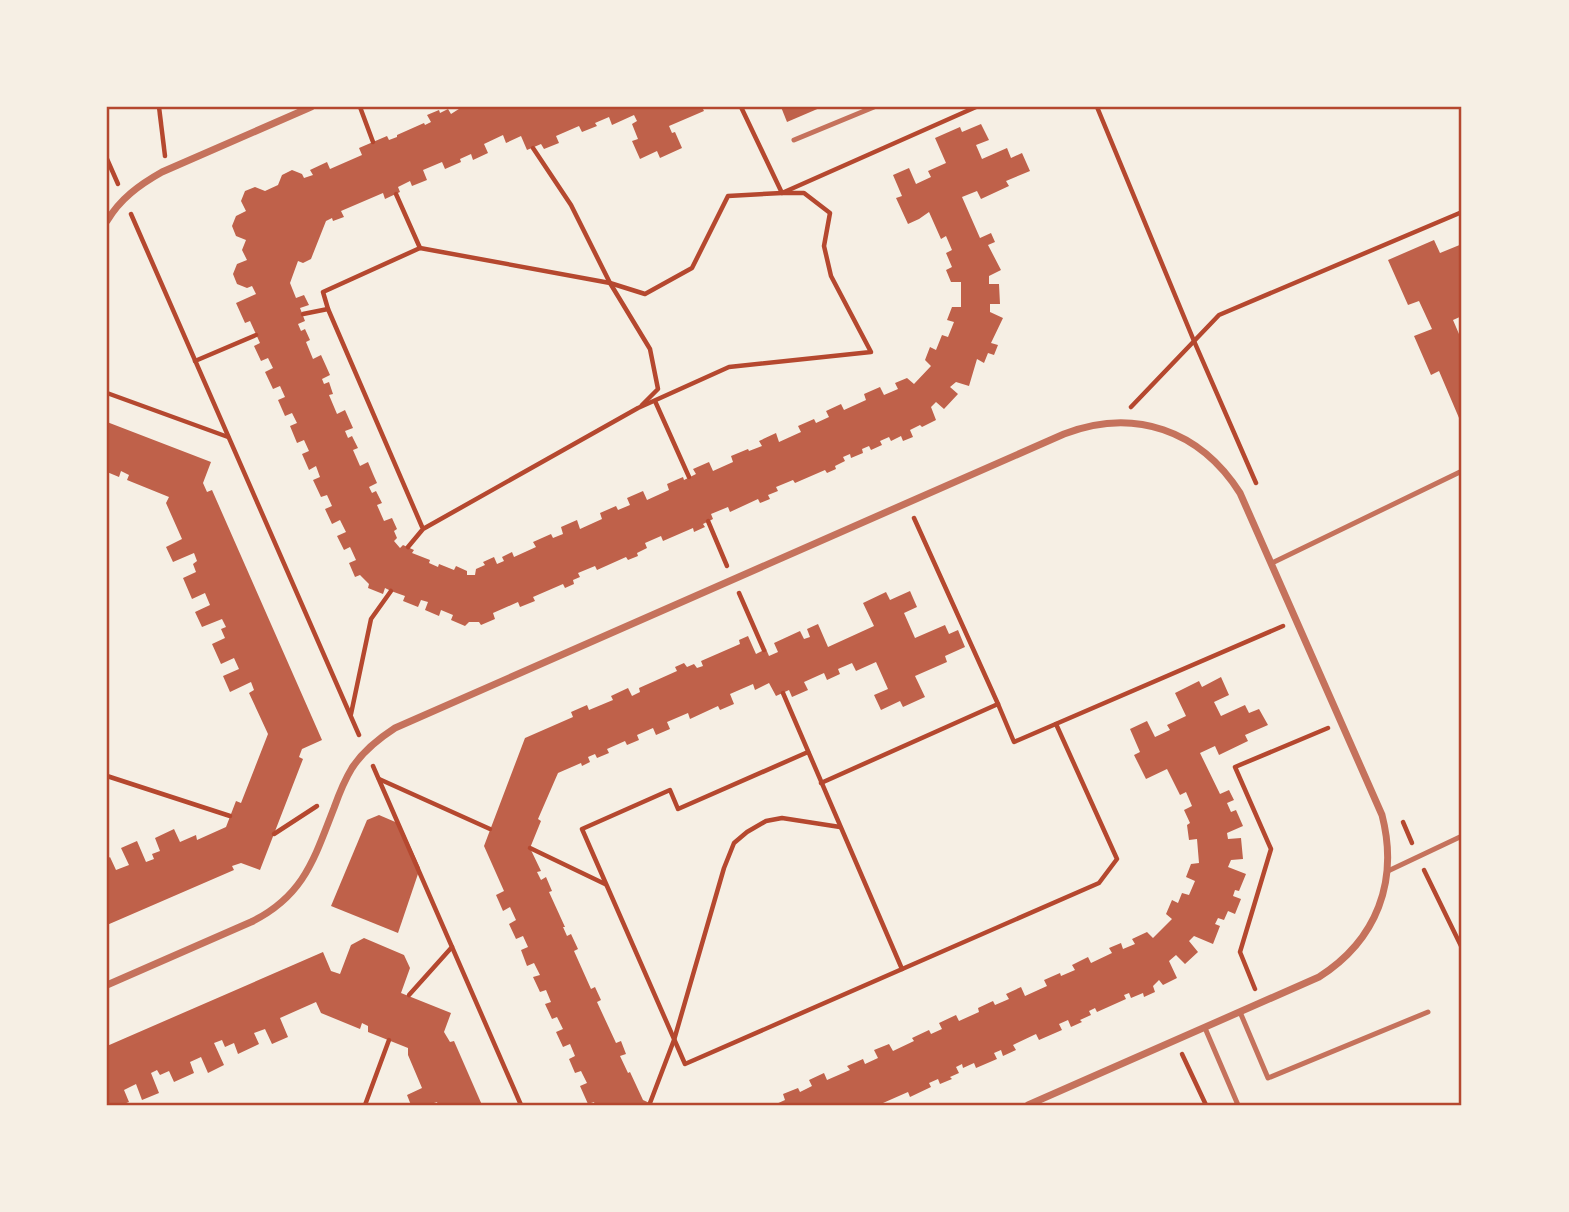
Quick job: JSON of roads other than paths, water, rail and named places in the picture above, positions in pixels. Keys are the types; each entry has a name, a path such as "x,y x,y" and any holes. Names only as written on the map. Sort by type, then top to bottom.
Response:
{"street":[{"path":"107,221 124,199 145,182 312,107"},
{"path":"107,985 262,917 281,903 298,886 311,866 352,769 366,750 385,734 405,723 1064,434 1090,425 1117,422 1143,424 1170,432 1194,444 1215,461 1240,492 1382,815 1388,844 1388,870 1376,914 1362,939 1353,950 1319,977 1028,1105"}],"lane":[{"path":"794,140 874,107"},
{"path":"1272,563 1462,471"},
{"path":"1388,870 1462,836"},
{"path":"1240,1012 1268,1078 1428,1012"},
{"path":"1205,1028 1238,1105"}]}
